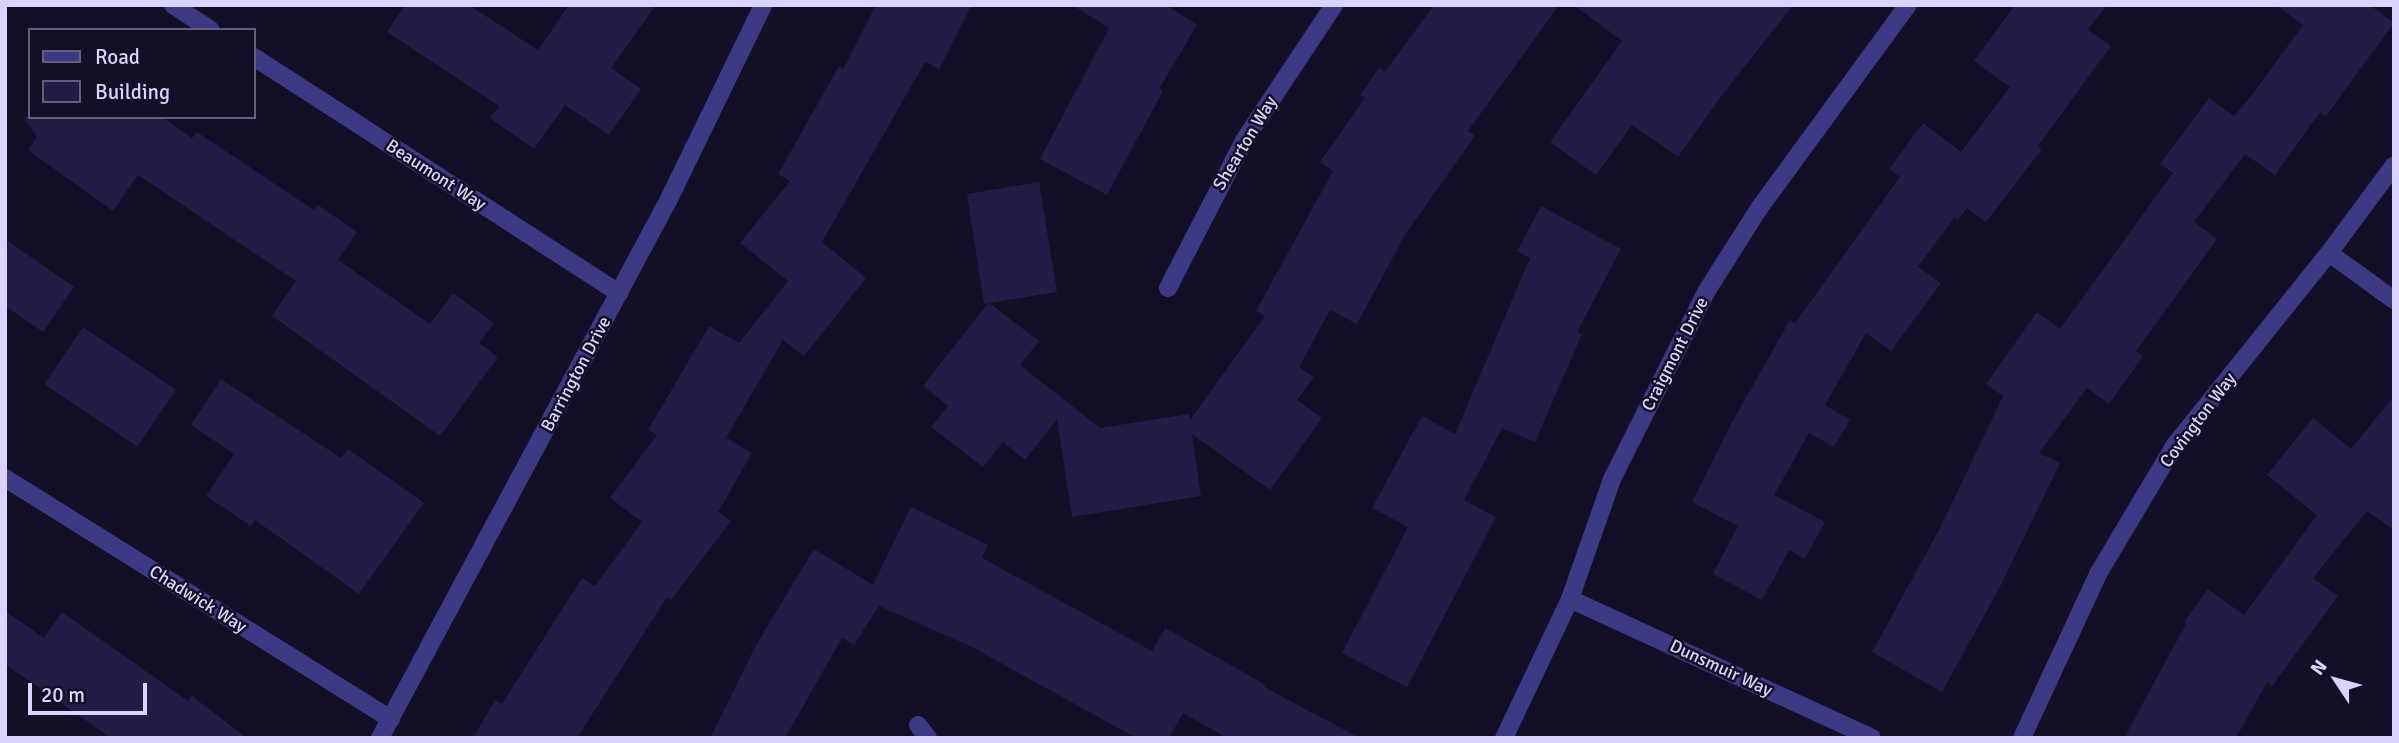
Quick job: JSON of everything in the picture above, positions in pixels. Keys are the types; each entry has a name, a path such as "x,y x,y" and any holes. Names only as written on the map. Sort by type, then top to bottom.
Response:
{"street":[{"path":"173,5 208,28"},
{"name":"Barrington Drive","path":"380,738 669,199 763,5"},
{"name":"Shearton Way","path":"1168,288 1245,139 1334,5"},
{"name":"Craigmont Drive","path":"1504,738 1570,599 1612,479 1706,292 1760,207 1908,5"},
{"name":"Beaumont Way","path":"256,58 618,293"},
{"name":"Covington Way","path":"2022,738 2098,575 2175,445 2329,253 2394,165"},
{"path":"2329,253 2394,300"},
{"name":"Chadwick Way","path":"5,478 391,719"},
{"name":"Dunsmuir Way","path":"1570,599 1872,738"}],"building":[{"path":"405,5 469,5 538,50 569,5 656,5 611,68 641,89 609,135 565,105 534,149 490,118 499,106 387,32"},
{"path":"876,5 972,5 939,69 925,62 822,242 866,278 804,356 783,340 726,438 752,453 718,512 731,521 671,600 667,597 577,738 473,738 495,700 502,704 582,578 595,586 642,522 610,498 657,435 648,430 709,326 739,343 788,281 740,243 790,181 778,174 839,66 843,69"},
{"path":"1072,5 1166,5 1197,25 1159,89 1163,91 1107,195 1040,159 1109,28"},
{"path":"1434,5 1559,5 1468,131 1475,136 1406,233 1357,324 1330,310 1299,367 1314,377 1297,400 1322,418 1270,490 1192,434 1201,496 1072,517 1057,419 1025,460 1003,442 983,467 931,427 948,406 923,386 988,303 984,304 967,194 1039,182 1057,292 989,303 1039,341 1020,365 1100,428 1189,414 1190,420 1265,316 1256,311 1333,171 1320,162 1365,98 1360,95 1379,68 1385,72"},
{"path":"1574,5 1793,5 1720,98 1678,157 1632,125 1596,175 1550,142 1622,41"},
{"path":"2015,5 2107,5 2088,30 2111,46 2038,146 2042,149 1986,222 1967,208 1958,220 1954,218 1918,267 1941,283 1891,351 1866,333 1825,405 1850,420 1834,447 1809,433 1774,495 1825,522 1805,559 1789,550 1762,600 1713,574 1738,526 1692,502 1731,424 1790,320 1795,323 1900,177 1889,169 1923,123 1961,152 2010,87 1974,61"},
{"path":"2276,5 2370,5 2394,23 2326,116 2320,112 2275,175 2245,154 2194,222 2217,239 2136,351 2143,356 2109,404 2087,388 2039,453 2060,463 2001,585 1942,692 1872,652 1940,528 2003,396 1986,384 2037,312 2060,329 2173,173 2160,164 2209,98 2234,116 2252,95 2303,25"},
{"path":"24,117 165,119 192,138 197,132 314,210 318,205 357,232 338,260 430,324 453,293 494,323 479,343 498,357 440,436 272,316 296,281 138,175 113,211 28,150 37,138"},
{"path":"1541,206 1621,249 1577,332 1582,334 1535,442 1502,428 1464,500 1496,517 1407,687 1342,653 1408,527 1372,508 1422,416 1455,434 1530,258 1517,251"},
{"path":"5,239 74,287 43,332 5,306"},
{"path":"83,327 176,390 137,447 44,384"},
{"path":"221,379 341,458 348,449 424,503 359,594 255,520 251,526 206,496 234,454 191,425"},
{"path":"2394,396 2394,530 2367,511 2313,578 2338,596 2272,686 2267,682 2236,738 2124,738 2186,624 2184,622 2208,589 2244,615 2317,515 2267,475 2313,418 2351,449"},
{"path":"911,507 988,545 982,558 1152,651 1165,628 1266,685 1264,687 1360,738 1227,738 1183,713 1169,738 1136,738 972,647 879,606 854,645 842,638 785,738 710,738 755,647 814,549 873,585"},
{"path":"5,611 44,638 62,612 188,701 192,696 247,738 111,738 5,664"}]}
